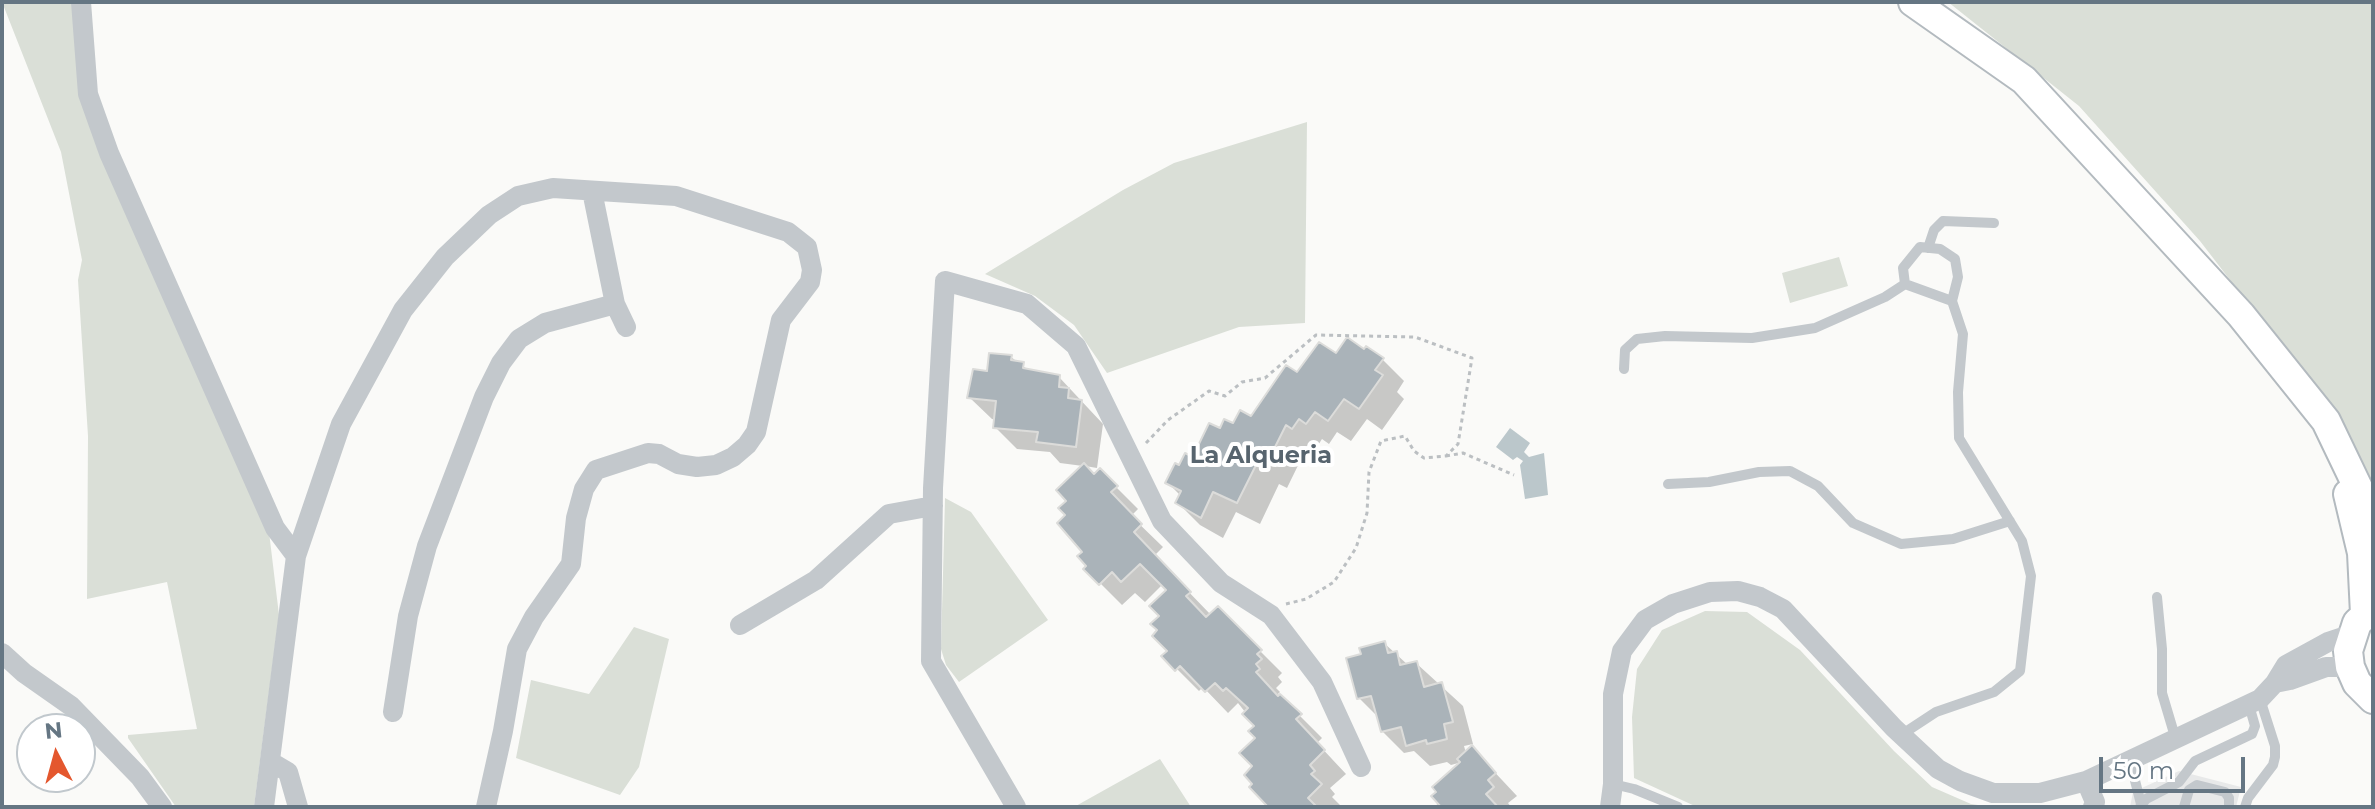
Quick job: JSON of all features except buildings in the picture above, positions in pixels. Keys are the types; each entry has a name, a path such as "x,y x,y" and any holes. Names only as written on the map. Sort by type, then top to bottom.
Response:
{"main road":[{"path":"1913,2 2024,80 2241,315 2326,421 2373,519"},
{"path":"2292,378 2349,495 2362,553 2363,619 2348,651 2350,667 2357,683 2373,699"}],"street":[{"path":"81,2 88,94 109,153 275,528 296,556"},
{"path":"264,807 296,556 341,424 403,310 445,257 489,215 518,196 553,188 676,196 788,232 807,247 812,270 810,282 781,320 756,432 733,457 716,465 697,467 678,464 659,454 637,455 596,470 584,489 576,518 571,564 534,617 517,649 486,807"},
{"path":"592,191 615,304 626,327"},
{"path":"1016,807 931,661 933,506 945,281 1027,304 1076,346 1162,521 1221,583 1271,615 1322,682 1361,767"},
{"path":"393,712 408,616 427,546 484,397 501,363 519,339 545,323 615,304"},
{"path":"740,625 816,580 889,514 933,506"},
{"path":"1610,807 1613,694 1622,651 1645,620 1673,604 1710,592 1738,591 1760,597 1783,609 1901,735 1938,769 1993,793 2040,793 2086,781 2176,740 2254,702 2275,683 2286,665 2363,619"},
{"path":"2,653 24,673 71,706 140,777 162,807"},
{"path":"2275,683 2326,667 2350,667"},
{"path":"271,762 288,772 298,807"},
{"path":"2086,781 2095,802 2093,807"}],"lane":[{"path":"1928,248 1934,230 1943,221 1994,223"},
{"path":"1901,735 1936,712 1994,692 2020,671 2031,576 2022,541 1959,438 1958,392 1963,334 1952,301 1958,277 1955,259 1940,249 1920,247 1903,268 1905,284"},
{"path":"1905,284 1952,301"},
{"path":"1624,369 1625,350 1637,339 1665,336 1752,338 1815,328 1885,297 1905,284"},
{"path":"1668,484 1790,471 1818,486 1853,523 1901,544 1953,539 2010,521"},
{"path":"2157,597 2162,693 2176,740"},
{"path":"2130,761 2141,806 2152,796 2167,791 2179,782 2195,761 2254,732 2254,702"},
{"path":"2245,807 2248,798 2273,765 2275,757 2275,746 2254,702"},
{"path":"1613,784 1678,807"},
{"path":"2167,791 2186,802 2189,790 2197,785 2222,790 2229,798 2229,807"}],"path":[{"path":"1137,451 1168,420 1209,391 1225,396 1242,382 1265,378 1316,335 1415,337 1472,358 1458,444 1446,456"},
{"path":"1271,615 1278,605 1306,599 1334,582 1356,548 1367,513 1369,472 1381,441 1405,436 1414,451 1424,458 1463,453 1514,475"}],"shaded area":[{"path":"2,2 74,2 78,76 269,532 279,615 254,807 176,807 128,738 128,735 197,729 167,582 87,599 88,436 78,280 82,260 61,152"},
{"path":"1948,2 2373,2 2373,501 2317,393 2200,241 2079,106"},
{"path":"1307,122 1305,323 1239,327 1107,373 1074,325 1035,296 985,274 1123,190 1174,163"},
{"path":"1839,257 1848,286 1790,303 1782,273"},
{"path":"1510,428 1530,443 1524,452 1529,457 1544,453 1548,495 1525,499 1520,465 1523,461 1517,457 1513,460 1496,447"},
{"path":"945,498 971,512 1048,620 959,682 946,665 941,649"},
{"path":"1705,611 1747,612 1800,650 1932,787 1971,804 1992,807 1697,807 1634,778 1632,717 1637,669 1662,630"},
{"path":"634,627 669,639 639,767 620,795 516,758 531,680 589,694"},
{"path":"1160,759 1191,807 1074,807"},
{"path":"2179,771 2241,787 2236,807 2130,807 2133,792"}],"district":[{"name":"La Alqueria","path":"1261,456"}]}
